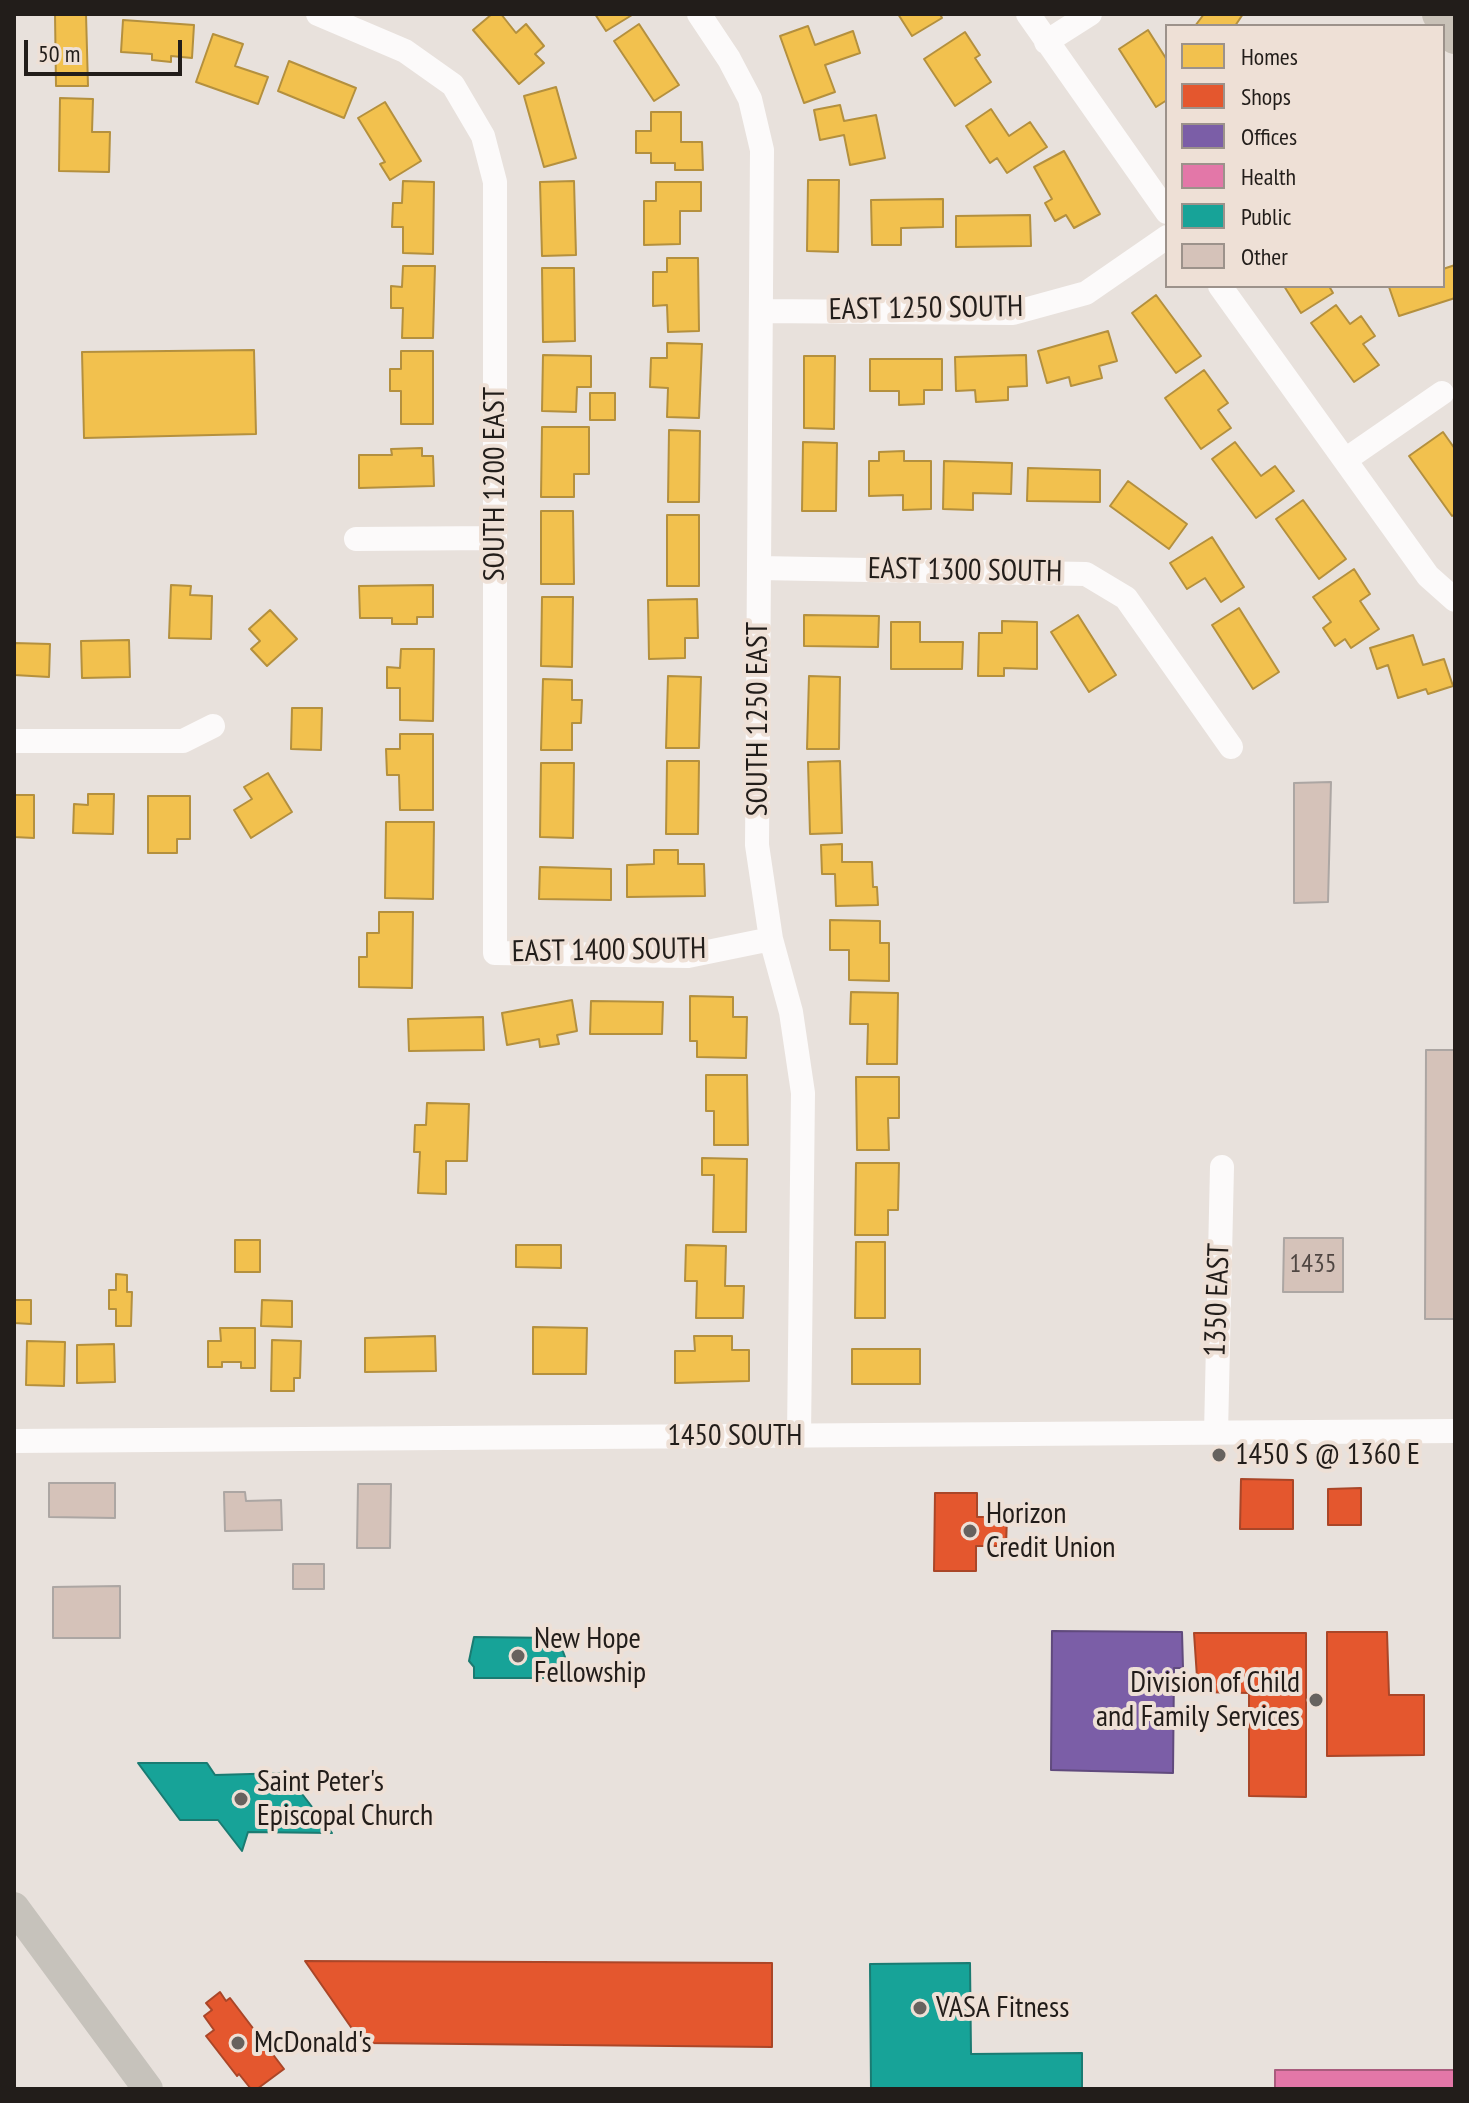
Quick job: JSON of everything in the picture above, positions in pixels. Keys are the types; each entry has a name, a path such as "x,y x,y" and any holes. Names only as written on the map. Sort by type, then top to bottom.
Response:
{"highway":[{"path":"1440,14 1455,36"}],"main road":[{"path":"14,1907 148,2089"}],"street":[{"name":"SOUTH 1200 EAST","path":"318,14 359,22 453,85 483,136 495,182 495,953"},
{"name":"SOUTH 1250 EAST","path":"699,14 729,59 750,99 762,150 757,845 771,939 791,1012 803,1093 799,1435"},
{"path":"1028,14 1165,209"},
{"path":"1046,42 1090,14"},
{"name":"EAST 1250 SOUTH","path":"761,311 1013,313 1086,293 1165,238"},
{"path":"1221,288 1428,576 1455,600"},
{"path":"1345,460 1442,393"},
{"path":"356,539 495,538"},
{"name":"EAST 1300 SOUTH","path":"759,568 1086,574 1126,598 1231,747"},
{"path":"14,741 183,741 213,726"},
{"name":"EAST 1400 SOUTH","path":"495,953 688,956 771,939"},
{"name":"1350 EAST","path":"1216,1433 1222,1167"},
{"name":"1450 SOUTH","path":"14,1441 1455,1431"}],"building: Homes":[{"path":"55,14 86,14 88,86 56,86"},
{"path":"492,14 501,14 516,33 526,24 544,46 535,54 544,63 519,84 473,30"},
{"path":"595,14 631,14 632,15 606,31"},
{"path":"898,14 940,14 942,18 912,36"},
{"path":"1204,14 1243,14 1236,24 1196,24"},
{"path":"123,20 194,25 192,58 171,56 171,62 152,60 152,54 121,52"},
{"path":"639,24 679,85 654,101 614,41"},
{"path":"808,26 815,45 853,31 860,53 825,65 835,92 804,103 780,36"},
{"path":"1148,30 1165,57 1165,101 1156,107 1119,49"},
{"path":"965,32 980,55 975,58 991,82 955,106 924,59"},
{"path":"213,34 243,44 235,66 268,77 258,104 196,82"},
{"path":"289,61 356,88 344,118 278,91"},
{"path":"556,87 576,158 544,167 524,96"},
{"path":"60,98 93,99 92,132 110,132 109,172 59,171"},
{"path":"385,102 421,161 390,180 380,164 385,162 358,118"},
{"path":"840,105 844,121 876,115 885,158 850,165 844,135 820,140 814,110"},
{"path":"991,109 1009,136 1030,122 1047,147 1007,173 997,158 990,163 966,126"},
{"path":"651,112 681,112 681,142 702,142 703,170 675,170 675,163 651,163 651,153 636,153 636,131 651,131"},
{"path":"1064,151 1100,214 1074,228 1066,215 1055,221 1045,203 1052,199 1034,167"},
{"path":"808,180 839,180 838,252 807,251"},
{"path":"403,181 434,182 433,254 403,253 403,227 392,227 393,203 402,203"},
{"path":"574,181 576,255 542,256 540,182"},
{"path":"656,182 701,182 701,211 680,211 680,244 644,245 644,201 656,201"},
{"path":"943,199 943,227 901,228 901,245 872,245 871,200"},
{"path":"1030,215 1031,246 956,247 956,216"},
{"path":"667,258 698,258 699,331 668,332 667,305 653,306 653,272 667,272"},
{"path":"1455,265 1455,298 1399,316 1389,288 1445,288 1445,268"},
{"path":"403,266 435,266 433,338 402,338 403,308 391,308 391,286 402,287"},
{"path":"542,268 574,268 575,341 543,342"},
{"path":"1285,288 1330,288 1333,293 1301,313"},
{"path":"1156,295 1201,356 1176,373 1132,313"},
{"path":"1336,305 1350,324 1361,316 1375,336 1363,344 1379,365 1354,382 1311,323"},
{"path":"1108,331 1117,361 1099,366 1102,378 1071,386 1069,377 1047,383 1038,351"},
{"path":"667,343 702,344 699,418 667,417 668,388 650,387 651,358 667,358"},
{"path":"254,350 256,434 84,438 82,352"},
{"path":"401,351 433,351 433,424 401,424 401,391 390,391 390,369 401,369"},
{"path":"543,355 591,356 591,387 577,387 576,412 542,411"},
{"path":"1026,355 1027,386 1008,387 1008,400 976,402 975,390 956,391 955,357"},
{"path":"804,356 835,356 834,429 804,428"},
{"path":"870,359 942,359 942,390 924,390 924,404 899,405 899,391 870,391"},
{"path":"1204,370 1228,403 1218,410 1231,428 1201,449 1165,398"},
{"path":"590,393 615,393 615,420 590,420"},
{"path":"542,427 589,427 589,474 574,474 574,497 541,497"},
{"path":"669,430 700,431 699,502 668,502"},
{"path":"1443,432 1455,449 1455,514 1452,516 1409,456"},
{"path":"803,442 837,443 836,511 802,511"},
{"path":"1235,442 1261,476 1275,466 1294,491 1256,518 1212,459"},
{"path":"422,448 422,456 433,456 434,486 359,488 359,455 392,455 391,449"},
{"path":"904,451 904,461 931,461 931,509 903,510 903,495 869,496 869,461 879,461 879,452"},
{"path":"944,461 1012,463 1011,494 973,493 973,510 943,509"},
{"path":"1028,468 1100,470 1100,502 1027,501"},
{"path":"1128,481 1187,524 1169,549 1110,506"},
{"path":"1303,500 1346,559 1319,579 1276,519"},
{"path":"541,511 573,511 574,584 541,584"},
{"path":"667,515 699,515 699,586 667,586"},
{"path":"1212,537 1244,587 1221,602 1205,578 1187,589 1170,563"},
{"path":"1354,569 1370,594 1360,601 1379,629 1351,648 1345,639 1335,646 1323,628 1331,622 1313,597"},
{"path":"171,585 191,586 190,595 212,596 211,639 169,638"},
{"path":"433,585 433,617 417,617 417,624 392,624 392,618 360,618 359,586"},
{"path":"542,597 573,597 572,667 541,666"},
{"path":"697,599 698,638 685,638 685,658 649,659 648,600"},
{"path":"1239,608 1279,672 1253,689 1212,625"},
{"path":"270,610 297,639 267,666 251,649 260,641 249,629"},
{"path":"804,615 879,616 878,647 804,646"},
{"path":"1078,615 1116,675 1089,692 1051,632"},
{"path":"1002,621 1037,622 1037,669 1004,668 1004,676 978,676 979,633 1002,633"},
{"path":"891,622 920,622 920,642 963,642 962,669 891,669"},
{"path":"1413,635 1423,665 1444,659 1453,686 1428,694 1426,689 1398,698 1388,665 1377,669 1370,648"},
{"path":"129,640 130,677 82,678 81,641"},
{"path":"14,643 50,644 49,677 14,675"},
{"path":"401,649 434,649 433,721 400,720 400,688 387,688 387,667 400,668"},
{"path":"668,676 701,677 699,748 666,748"},
{"path":"809,676 840,677 839,749 807,749"},
{"path":"543,679 572,680 572,700 582,700 581,723 572,723 572,750 541,750"},
{"path":"292,708 322,708 321,750 291,749"},
{"path":"400,734 433,734 433,810 400,810 399,775 387,775 386,749 400,749"},
{"path":"667,761 699,761 698,834 666,834"},
{"path":"840,761 842,833 810,834 808,762"},
{"path":"541,763 574,763 573,838 540,837"},
{"path":"268,773 292,812 251,838 234,810 252,799 244,787"},
{"path":"88,794 114,794 113,834 73,833 74,804 88,805"},
{"path":"14,795 34,795 34,838 14,837"},
{"path":"148,796 190,796 190,839 177,839 177,853 148,853"},
{"path":"386,822 434,822 433,899 385,898"},
{"path":"842,844 842,862 872,862 873,887 877,887 878,905 836,906 835,874 822,874 821,845"},
{"path":"654,850 678,850 678,864 704,864 705,896 627,897 627,865 654,864"},
{"path":"540,867 611,869 611,900 539,899"},
{"path":"379,912 413,912 412,988 359,987 359,957 367,957 367,933 379,933"},
{"path":"830,920 880,921 880,943 889,943 889,981 849,980 849,950 830,950"},
{"path":"851,992 898,993 897,1064 867,1064 868,1024 850,1024"},
{"path":"690,996 733,997 733,1017 747,1017 746,1058 697,1057 697,1041 690,1041"},
{"path":"572,1000 577,1031 557,1035 559,1044 540,1047 539,1039 507,1045 502,1013"},
{"path":"591,1001 663,1002 662,1034 590,1034"},
{"path":"483,1017 484,1050 409,1051 408,1019"},
{"path":"706,1075 747,1075 748,1145 714,1145 714,1111 706,1111"},
{"path":"856,1077 899,1077 899,1118 888,1118 889,1150 857,1150"},
{"path":"427,1103 469,1104 467,1161 446,1161 446,1194 418,1193 420,1152 414,1152 415,1125 426,1125"},
{"path":"702,1158 747,1159 746,1232 713,1232 714,1175 702,1175"},
{"path":"856,1163 899,1163 898,1210 888,1210 888,1235 855,1235"},
{"path":"235,1240 260,1240 260,1272 235,1272"},
{"path":"856,1242 885,1242 885,1318 855,1318"},
{"path":"516,1245 561,1245 561,1268 516,1267"},
{"path":"686,1245 726,1246 725,1286 744,1286 743,1318 696,1318 697,1281 685,1281"},
{"path":"116,1274 127,1275 127,1292 132,1292 131,1326 116,1326 116,1309 109,1309 109,1290 116,1290"},
{"path":"14,1300 31,1300 31,1324 14,1323"},
{"path":"262,1300 292,1301 292,1327 261,1326"},
{"path":"533,1327 587,1328 586,1374 533,1374"},
{"path":"220,1328 255,1328 255,1368 241,1368 241,1362 222,1362 222,1367 208,1367 208,1341 221,1341"},
{"path":"435,1336 436,1371 365,1372 365,1338"},
{"path":"694,1336 732,1336 732,1350 749,1350 749,1381 675,1383 675,1351 695,1351"},
{"path":"272,1340 301,1341 300,1378 294,1378 294,1391 271,1391"},
{"path":"27,1341 65,1342 64,1386 26,1385"},
{"path":"114,1344 115,1382 77,1383 77,1345"},
{"path":"852,1349 920,1349 920,1384 852,1384"}],"building: Shops":[{"path":"1241,1479 1293,1480 1293,1529 1240,1529"},
{"path":"1361,1488 1361,1525 1328,1525 1328,1489"},
{"name":"Horizon Credit Union","path":"935,1493 977,1493 977,1517 1007,1517 1006,1546 976,1546 976,1571 934,1571"},
{"path":"1327,1632 1387,1632 1389,1695 1424,1695 1424,1755 1327,1756"},
{"path":"1194,1633 1306,1633 1306,1797 1249,1796 1249,1693 1198,1692"},
{"path":"305,1961 772,1963 772,2047 362,2043"},
{"name":"McDonald's","path":"220,1992 226,2001 230,1998 284,2069 257,2089 251,2089 239,2074 237,2076 206,2036 214,2030 204,2016 212,2010 206,2003"}],"building: Offices":[{"path":"1052,1631 1182,1632 1183,1668 1174,1668 1173,1773 1051,1770"}],"building: Health":[{"path":"1275,2070 1455,2070 1455,2089 1275,2089"}],"building: Public":[{"path":"474,1637 558,1638 565,1664 557,1678 474,1678 474,1667 469,1661"},
{"path":"138,1763 207,1763 215,1775 286,1773 332,1833 248,1832 242,1851 218,1820 180,1820"},
{"name":"VASA Fitness","path":"970,1963 971,2054 1082,2053 1082,2089 871,2089 870,1964"}],"building: Other":[{"path":"1331,782 1328,902 1294,903 1294,783"},
{"path":"1426,1050 1455,1050 1455,1319 1425,1319"},
{"path":"1284,1238 1343,1238 1343,1292 1283,1292"},
{"path":"49,1483 115,1483 115,1518 49,1517"},
{"path":"358,1484 391,1484 390,1548 357,1548"},
{"path":"224,1492 245,1492 246,1501 281,1500 282,1530 225,1531"},
{"path":"293,1564 324,1564 324,1589 293,1589"},
{"path":"120,1586 120,1638 53,1638 53,1587"}],"place":[{"name":"1450 S @ 1360 E","path":"1219,1455"},
{"name":"Horizon Credit Union","path":"970,1531"},
{"name":"New Hope Fellowship","path":"518,1656"},
{"name":"Division of Child and Family Services","path":"1316,1700"},
{"name":"Saint Peter's Episcopal Church","path":"241,1799"},
{"name":"VASA Fitness","path":"920,2008"},
{"name":"McDonald's","path":"238,2043"}]}
